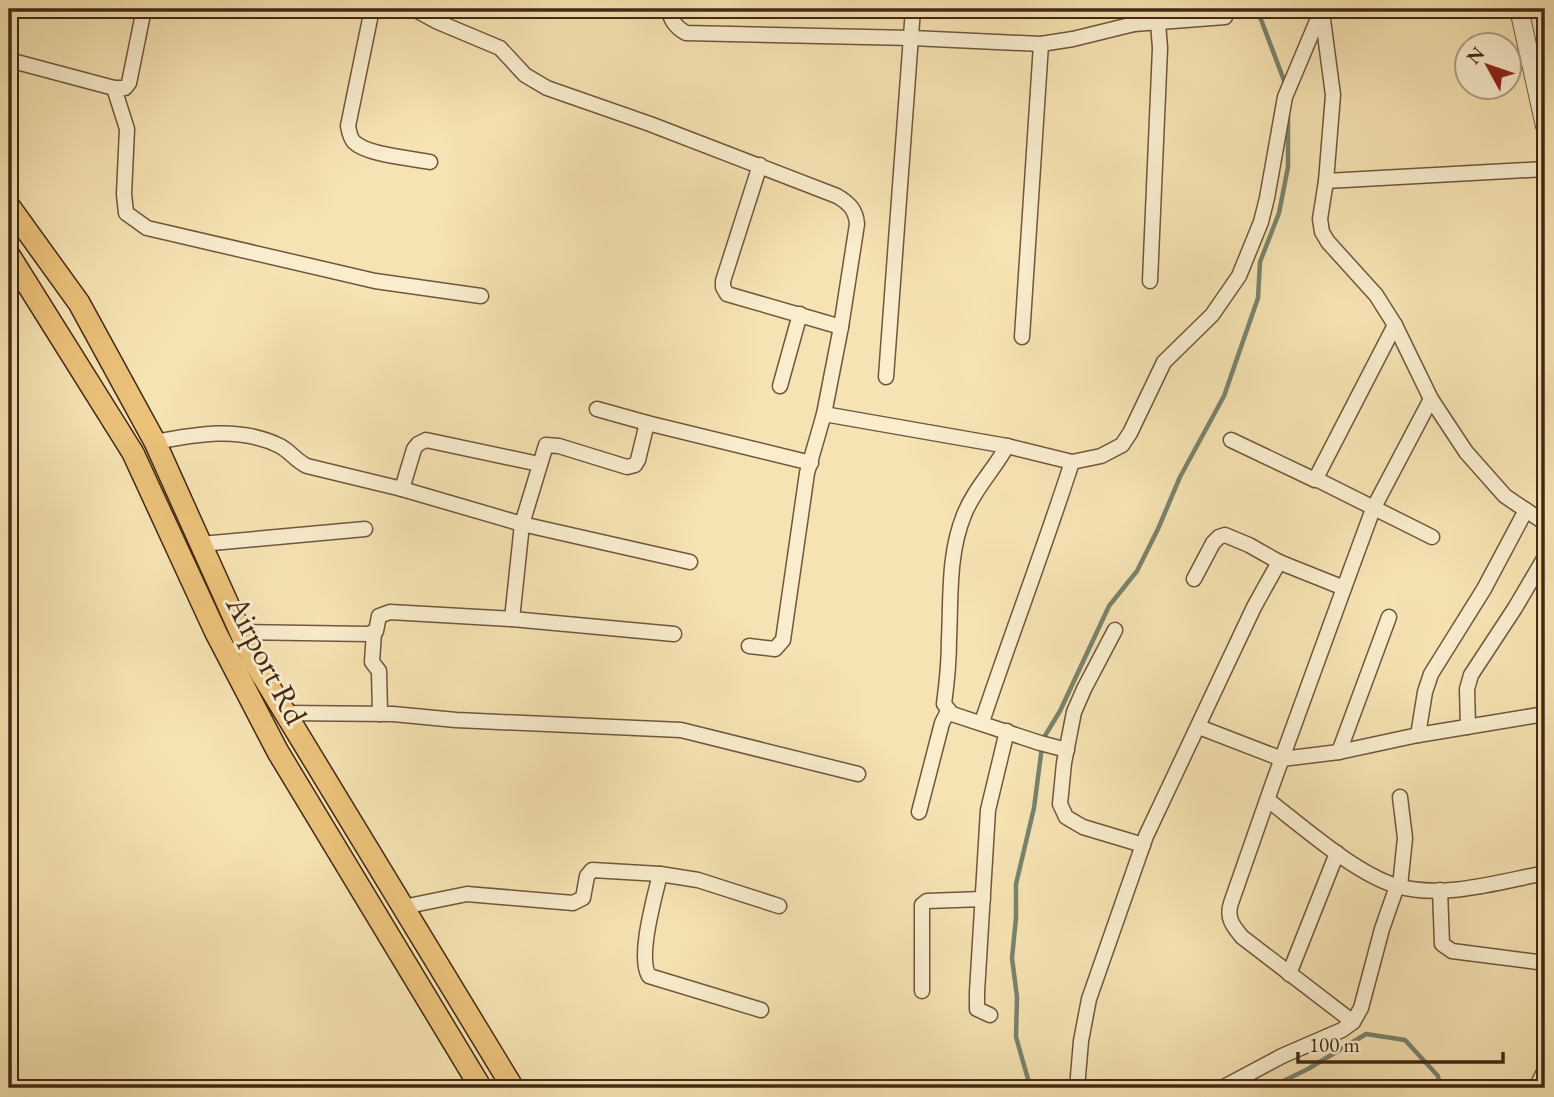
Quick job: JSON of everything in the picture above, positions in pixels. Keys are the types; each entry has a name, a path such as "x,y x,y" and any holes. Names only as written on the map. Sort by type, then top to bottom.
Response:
{"main road":[{"path":"9,206 79,303 155,442 239,632 285,713 513,1088"},
{"name":"Airport Rd","path":"9,255 134,453 216,633 278,752 481,1088"}],"street":[{"path":"9,60 114,88 125,88 129,83 144,9"},
{"path":"372,9 348,126 349,134 354,142 366,149 430,162"},
{"path":"414,9 500,48 525,75 547,88 650,124 837,196 849,203 856,216 841,327 824,414 811,463 783,640 775,649 749,646"},
{"path":"668,9 671,20 678,29 686,33 1041,44 1073,39 1135,16 1158,23 1225,17"},
{"path":"886,377 913,9"},
{"path":"824,414 1007,446 1072,462 1101,456 1122,445 1164,362 1212,316 1239,276 1268,198 1285,97 1322,9"},
{"path":"1322,9 1333,95 1320,219 1322,232 1376,295 1395,325 1431,399 1466,452 1492,484 1545,523"},
{"path":"1519,9 1545,126"},
{"path":"1150,281 1160,48 1158,23"},
{"path":"1022,337 1041,44"},
{"path":"114,88 127,129 124,194 126,213 147,228 374,281 481,296"},
{"path":"760,165 723,287 727,294 841,327"},
{"path":"1326,181 1545,169"},
{"path":"780,386 800,314"},
{"path":"1316,479 1395,325"},
{"path":"1353,1022 1242,937 1229,917 1231,903 1373,509 1431,399"},
{"path":"597,409 811,463"},
{"path":"512,620 522,524 544,448 551,444 631,467 638,460 647,423"},
{"path":"155,442 224,432 247,436 283,448 307,466 402,489 522,524 690,562"},
{"path":"402,489 414,449 426,440 539,464"},
{"path":"1231,440 1432,537"},
{"path":"1007,446 972,499 964,515 956,544 950,584 944,704 948,711 1064,749"},
{"path":"982,722 1009,639 1051,530 1072,462"},
{"path":"1418,735 1430,674 1484,589 1527,510"},
{"path":"201,544 365,529"},
{"path":"1194,579 1213,543 1225,535 1279,562 1345,588"},
{"path":"1468,727 1467,690 1471,675 1545,557"},
{"path":"1077,1088 1081,1041 1089,999 1143,845 1254,607 1279,562"},
{"path":"380,714 379,671 372,662 374,632 379,616 390,612 674,634"},
{"path":"1339,752 1389,617"},
{"path":"1115,630 1079,699 1064,749 1059,796 1066,817 1083,827 1143,845"},
{"path":"239,632 374,632"},
{"path":"919,811 942,723 948,711"},
{"path":"285,713 380,714 681,730 858,774"},
{"path":"1199,727 1282,759 1339,752 1545,713"},
{"path":"990,1015 979,1012 976,1007 989,803 1007,730"},
{"path":"1222,1088 1282,1056 1342,1030 1353,1022 1361,1008 1382,929 1399,886 1405,838 1400,797"},
{"path":"1268,800 1337,853 1399,886 1440,890 1467,888 1545,873"},
{"path":"1289,974 1337,853"},
{"path":"403,907 467,894 573,903 583,898 587,876 592,870 660,874 698,880 779,906"},
{"path":"660,874 645,956 646,972 649,976 761,1010"},
{"path":"1440,890 1444,948 1545,963"},
{"path":"922,990 922,905 928,901 983,899"},
{"path":"1536,1088 1545,1070"}],"waterway":[{"path":"1257,9 1285,83"},
{"path":"1033,1088 1016,1037 1017,997 1012,958 1016,884 1034,808 1043,739 1060,711 1109,606 1137,571 1180,477 1224,396 1258,298 1260,262 1279,213 1288,167 1288,116"},
{"path":"1269,1088 1308,1069 1366,1034 1405,1040 1438,1076 1440,1088"}]}
